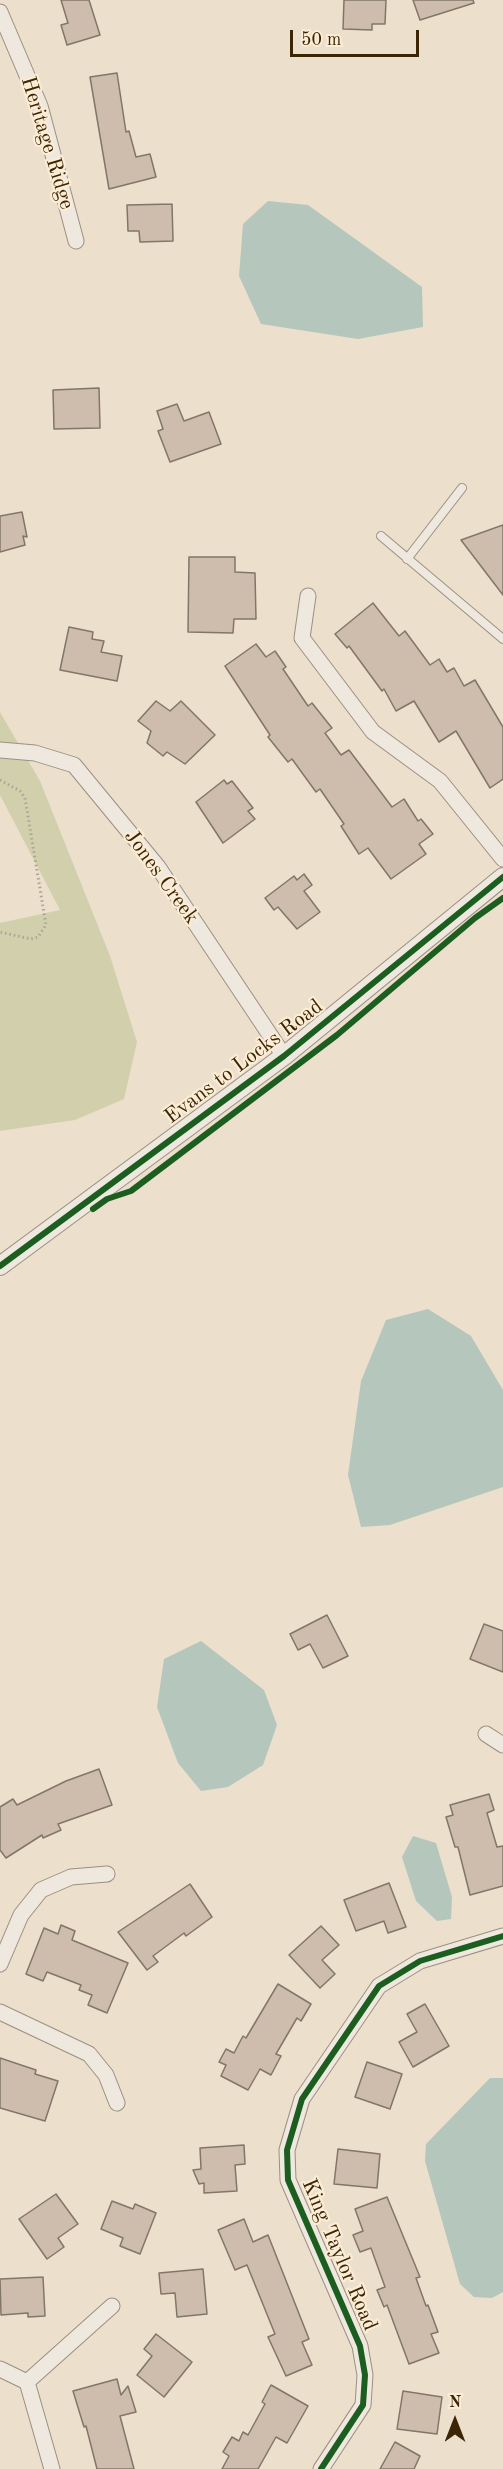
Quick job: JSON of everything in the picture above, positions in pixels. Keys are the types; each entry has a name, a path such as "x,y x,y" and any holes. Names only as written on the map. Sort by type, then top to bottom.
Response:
{"street":[{"name":"Heritage Ridge","path":"0,12 40,106 76,241"},
{"path":"309,596 302,638 373,732 440,781 503,860"},
{"name":"Jones Creek","path":"0,750 35,753 74,765 158,867 284,1056"},
{"name":"Evans to Locks Road","path":"0,1266 284,1056 503,877"},
{"path":"486,1734 503,1745"},
{"path":"0,1964 21,1915 41,1890 71,1877 107,1874"},
{"name":"King Taylor Road","path":"321,2469 363,2405 365,2375 360,2346 288,2180 287,2150 302,2099 379,1986 420,1961 503,1936"},
{"path":"0,2012 89,2054 106,2075 117,2103"},
{"path":"27,2382 112,2306"},
{"path":"0,2369 27,2382 52,2469"}],"lane":[{"path":"407,559 462,488"},
{"path":"381,536 503,639"}],"path":[{"path":"0,780 20,791 25,798 46,925 38,937 31,939 0,932"}],"shaded area":[{"path":"268,201 308,205 422,287 423,327 358,339 261,324 239,276 243,224"},
{"path":"0,712 40,781 110,956 137,1042 124,1099 75,1120 0,1131 0,923 60,910 0,795"},
{"path":"428,1309 471,1336 503,1390 503,1487 390,1525 361,1527 348,1475 361,1381 386,1320"},
{"path":"201,1641 264,1690 277,1725 263,1765 228,1787 201,1791 178,1763 157,1707 164,1659"},
{"path":"413,1836 436,1843 452,1897 451,1919 437,1921 416,1901 402,1857"},
{"path":"490,2078 503,2078 503,2292 492,2298 474,2297 460,2284 425,2161 426,2144"}],"building":[{"path":"61,0 89,0 100,35 67,45 61,25 68,23"},
{"path":"344,0 386,0 385,24 372,24 372,30 343,29"},
{"path":"413,0 473,0 474,3 420,20"},
{"path":"117,73 126,132 129,131 136,157 150,154 156,177 109,189 90,77"},
{"path":"172,204 173,241 140,242 139,231 128,231 127,205"},
{"path":"99,388 100,428 54,429 53,390"},
{"path":"177,404 184,421 209,412 221,444 170,462 158,431 163,429 157,411"},
{"path":"22,512 27,537 23,536 25,545 0,552 0,516"},
{"path":"503,525 503,595 461,540"},
{"path":"189,557 235,557 235,572 255,573 256,619 234,619 233,633 188,632"},
{"path":"373,603 399,636 405,631 430,665 439,659 447,672 454,668 464,686 475,680 503,727 503,779 490,788 456,731 439,742 414,701 396,711 384,689 382,691 349,646 347,648 335,634"},
{"path":"69,627 93,632 92,639 104,641 101,652 122,656 117,681 60,670"},
{"path":"256,644 266,657 275,651 286,667 283,669 308,706 312,703 332,728 325,733 341,755 349,750 392,807 404,799 418,821 421,819 433,834 419,844 426,854 391,879 368,848 359,854 341,826 344,824 320,789 316,792 292,759 288,762 268,737 270,735 225,666"},
{"path":"156,701 170,711 181,701 215,735 185,764 167,752 163,756 147,743 151,731 138,721"},
{"path":"224,780 227,784 232,781 253,808 248,811 255,819 223,843 196,802"},
{"path":"304,874 312,885 304,891 320,912 297,929 278,907 274,910 265,898 294,876 297,880"},
{"path":"327,1615 348,1656 323,1668 310,1644 298,1650 290,1634"},
{"path":"484,1624 503,1631 503,1672 470,1659"},
{"path":"99,1769 112,1805 58,1824 61,1830 43,1838 42,1835 6,1858 0,1850 0,1807 13,1799 17,1805 66,1781"},
{"path":"489,1794 494,1810 487,1813 497,1847 503,1846 503,1886 470,1895 458,1847 455,1847 446,1817 453,1815 450,1805"},
{"path":"389,1883 406,1927 388,1933 384,1921 356,1931 344,1900"},
{"path":"190,1884 212,1917 186,1936 184,1933 153,1956 158,1962 147,1970 118,1932"},
{"path":"61,1925 75,1931 72,1940 128,1963 107,2013 88,2005 92,1995 79,1990 81,1985 47,1972 43,1981 26,1974 44,1928 58,1934"},
{"path":"321,1926 339,1945 322,1960 335,1974 320,1988 289,1955"},
{"path":"278,1984 311,2004 301,2021 297,2018 276,2054 281,2056 271,2075 260,2069 248,2090 221,2076 226,2065 219,2062 226,2049 234,2053 243,2036 246,2038"},
{"path":"425,2004 449,2046 413,2067 399,2042 417,2032 407,2014"},
{"path":"0,2058 36,2070 35,2074 58,2081 45,2121 0,2108"},
{"path":"367,2062 402,2074 390,2109 355,2097"},
{"path":"244,2145 245,2164 235,2165 237,2191 204,2193 204,2183 199,2184 193,2170 201,2169 200,2148"},
{"path":"338,2149 380,2154 377,2188 334,2184"},
{"path":"56,2194 78,2224 58,2238 64,2247 47,2259 19,2219"},
{"path":"387,2197 420,2277 416,2278 438,2332 431,2334 439,2353 409,2364 387,2305 384,2307 377,2290 385,2287 371,2248 360,2252 353,2235 363,2231 355,2209"},
{"path":"112,2201 133,2209 135,2204 156,2213 140,2254 120,2246 123,2238 101,2229"},
{"path":"244,2219 253,2242 268,2235 309,2339 302,2342 312,2365 286,2376 268,2337 275,2334 247,2265 235,2270 218,2230"},
{"path":"203,2269 207,2314 177,2317 175,2293 161,2294 159,2273"},
{"path":"43,2277 45,2316 28,2317 28,2313 1,2315 0,2279"},
{"path":"156,2334 192,2362 164,2397 137,2375 152,2356 144,2349"},
{"path":"117,2379 121,2395 128,2386 136,2412 120,2416 134,2469 97,2469 86,2426 84,2427 73,2391"},
{"path":"271,2385 308,2406 287,2443 276,2437 258,2469 222,2469 229,2456 223,2452 232,2437 239,2441 243,2432 248,2435 265,2404 262,2402"},
{"path":"403,2391 442,2397 437,2434 397,2429"},
{"path":"395,2442 420,2456 414,2469 380,2469"}],"cycle path":[{"path":"0,1266 284,1056 503,877"},
{"path":"93,1209 107,1199 131,1191 337,1035 475,918 503,898"},
{"path":"321,2469 363,2405 365,2375 360,2346 288,2180 287,2150 302,2099 379,1986 420,1961 503,1936"}]}
